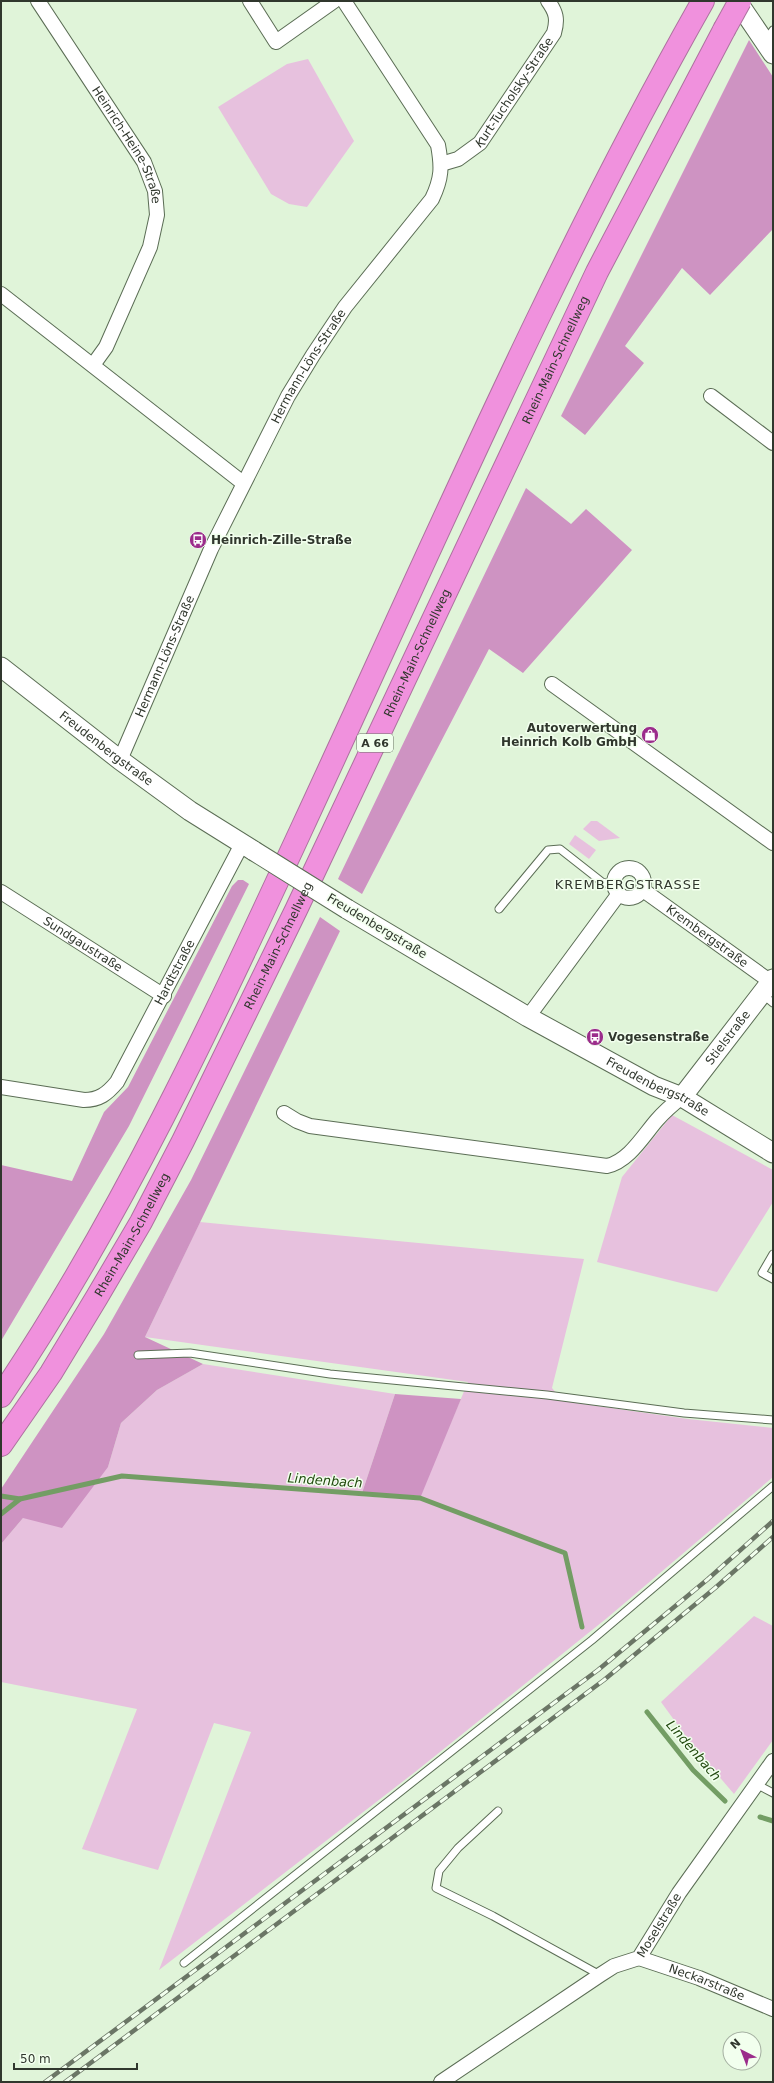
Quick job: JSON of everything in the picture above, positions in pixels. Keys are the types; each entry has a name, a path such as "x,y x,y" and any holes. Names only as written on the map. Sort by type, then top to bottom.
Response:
{"highway":[{"name":"Rhein-Main-Schnellweg","path":"2,1444 51,1373 97,1297 140,1222 187,1134 296,910 597,272 740,1"},
{"name":"A 66","path":"1,1396 72,1284 114,1210 199,1045 271,896 565,260 702,3"}],"street":[{"name":"Heinrich-Heine-Straße","path":"38,1 144,162 155,190 158,215 150,246 106,347 93,365"},
{"path":"250,1 276,42 334,1"},
{"name":"Hermann-Löns-Straße","path":"120,760 211,549 243,483 313,354 345,307 432,199 440,182 441,164 438,145 344,1"},
{"name":"Kurt-Tucholsky-Straße","path":"441,164 458,159 480,143 554,33 558,21 555,10 548,1"},
{"path":"737,1 770,42"},
{"path":"1,294 243,483"},
{"path":"711,396 773,443"},
{"name":"Freudenbergstraße","path":"1,667 120,760 190,811 248,848 528,1017 654,1086 682,1097 773,1153"},
{"path":"552,684 773,843"},
{"name":"Hardtstraße","path":"1,1087 84,1100 95,1100 103,1097 117,1082 248,848"},
{"path":"528,1017 616,890 617,873 628,868 642,874 644,884 643,890 636,897 632,898 616,890"},
{"name":"Krembergstraße","path":"643,890 770,989"},
{"name":"Sundgaustraße","path":"1,892 164,996"},
{"name":"Stielstraße","path":"682,1097 770,989"},
{"path":"284,1113 296,1121 310,1126 607,1166 613,1165 627,1155 662,1114 682,1097"},
{"name":"Moselstraße","path":"441,2082 614,1966 639,1958 679,1893 773,1761"},
{"name":"Neckarstraße","path":"639,1958 699,1978 773,2009"}],"lane":[{"path":"499,909 548,850 560,849 602,882 616,890"},
{"path":"773,1254 762,1273 773,1279"},
{"path":"138,1355 190,1353 330,1374 547,1395 684,1413 773,1420"},
{"path":"184,1963 592,1640 773,1486"},
{"path":"756,1784 773,1793"},
{"path":"498,1811 458,1848 439,1871 436,1888 493,1916 600,1975"}],"shaded area":[{"path":"749,40 773,77 773,229 710,295 682,268 625,346 644,363 585,435 561,416"},
{"path":"308,59 354,141 307,207 289,204 271,194 218,107 287,64"},
{"path":"526,488 571,524 586,509 632,550 523,673 489,649 362,894 338,879"},
{"path":"591,821 597,821 620,838 599,841 583,829"},
{"path":"575,835 596,850 589,859 569,844"},
{"path":"238,880 243,880 249,884 129,1126 1,1341 1,1165 72,1181 104,1112 128,1087 232,886"},
{"path":"320,917 340,931 145,1337 203,1364 157,1390 121,1423 108,1467 62,1528 23,1518 1,1544 1,1489 104,1334 191,1180"},
{"path":"672,1115 773,1170 773,1202 717,1292 597,1262 622,1177"},
{"path":"200,1222 584,1259 552,1388 557,1394 556,1400 688,1419 773,1428 773,1477 607,1618 415,1772 159,1970 251,1732 214,1723 158,1870 82,1849 137,1709 1,1682 1,1544 23,1518 108,1467 121,1423 157,1390 203,1364 395,1394 361,1496 418,1500 468,1382 145,1337"},
{"path":"395,1394 461,1399 421,1496 362,1493"},
{"path":"754,1616 773,1626 773,1740 734,1794 693,1746 661,1702"}],"waterway":[{"name":"Lindenbach","path":"1,1496 20,1499 122,1476 420,1498 565,1553 582,1627"},
{"path":"1,1514 20,1499"},
{"name":"Lindenbach","path":"647,1712 693,1770 725,1801"},
{"name":"Lindenbach","path":"760,1817 773,1821"}],"railway":[{"path":"45,2082 598,1670 708,1579 773,1521"},
{"path":"65,2082 604,1680 715,1588 773,1537"}],"place":[{"name":"Heinrich-Zille-Straße","path":"198,540"},
{"name":"Autoverwertung Heinrich Kolb GmbH","path":"650,735"},
{"name":"Vogesenstraße","path":"595,1037"}],"district":[{"name":"KREMBERGSTRASSE","path":"628,884"}]}
